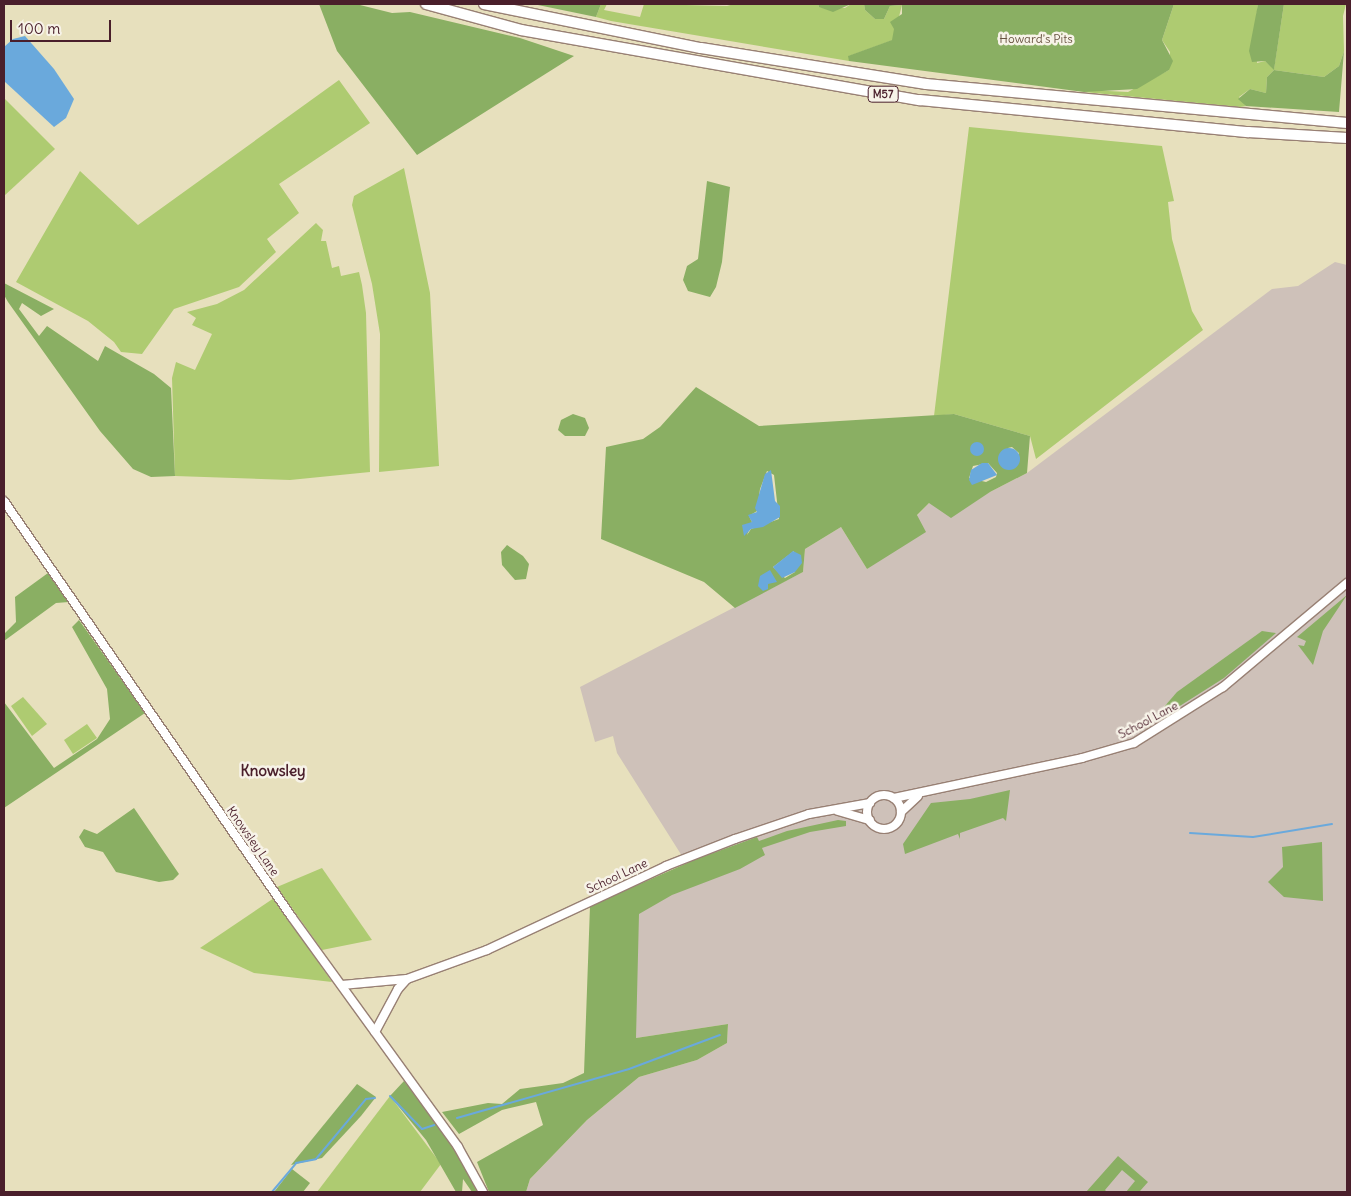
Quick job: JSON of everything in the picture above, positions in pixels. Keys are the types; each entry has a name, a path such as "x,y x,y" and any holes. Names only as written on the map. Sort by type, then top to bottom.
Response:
{"highway":[{"name":"M57","path":"426,4 530,32 920,100 1248,132 1347,138"},
{"name":"M57","path":"484,4 701,48 926,84 1347,123"}],"main road":[{"name":"Knowsley Lane","path":"4,501 375,1032 458,1147 483,1192"},
{"name":"School Lane","path":"894,798 920,795 1082,758 1134,742 1223,687 1347,583"},
{"path":"883,795 894,798 901,812 898,822 889,828 878,827 870,820 870,803 883,795"},
{"name":"School Lane","path":"901,812 920,795"},
{"name":"School Lane","path":"342,985 410,978 487,950 680,860 794,818 870,803"},
{"name":"School Lane","path":"836,810 870,820"},
{"path":"375,1032 398,989 410,978"}],"shaded area":[{"path":"1335,262 1347,265 1347,1192 526,1192 530,1179 587,1120 639,1077 697,1060 727,1043 728,1024 636,1038 631,912 694,875 617,753 613,736 595,742 580,687 803,572 805,549 841,527 867,569 929,503 990,492 1027,473 1272,289 1298,286"}],"green space":[{"path":"319,4 356,4 392,13 410,12 520,38 574,56 417,155 337,51"},
{"path":"533,4 601,4 596,17"},
{"path":"601,4 607,4 604,10 640,17 644,4 727,6 734,4 818,4 819,7 845,8 851,4 864,4 865,10 875,19 884,19 890,6 902,5 893,40 849,56 849,61 611,21 596,17"},
{"path":"818,4 851,4 833,12 819,7"},
{"name":"Howard's Pits","path":"864,4 1174,4 1162,40 1173,61 1169,70 1137,89 1084,92 849,61 848,56 892,40 894,29 890,22 902,14 902,5 890,6 884,19 875,19 865,10"},
{"path":"1174,4 1258,4 1255,26 1257,63 1265,61 1274,69 1284,4 1346,4 1343,16 1344,51 1339,66 1324,77 1274,70 1267,77 1266,93 1250,89 1239,97 1246,106 1240,107 1084,92 1088,90 1128,92 1169,70 1170,52 1162,40"},
{"path":"1258,4 1284,4 1274,70 1265,61 1252,62 1249,51"},
{"path":"1344,51 1339,112 1246,106 1238,99 1250,89 1266,93 1267,77 1274,70 1324,77 1339,66"},
{"path":"339,80 370,123 279,184 299,213 267,239 276,252 239,287 174,309 142,354 121,352 114,342 88,321 16,282 80,171 138,225"},
{"path":"4,98 55,149 4,196"},
{"path":"969,127 1162,146 1174,201 1168,202 1172,239 1192,311 1203,330 1036,459 1030,436 954,414 934,416"},
{"path":"404,168 430,293 439,466 379,472 380,334 372,284 352,205 354,196"},
{"path":"707,181 730,187 722,262 716,287 710,297 688,291 683,280 687,266 698,259"},
{"path":"316,223 323,230 321,241 326,241 332,268 339,266 341,276 359,272 362,285 366,313 370,472 290,480 175,476 172,378 176,362 195,370 212,334 192,325 196,318 187,312 217,304 244,290"},
{"path":"4,283 54,309 41,316 22,303 19,309 39,336 47,326 98,361 105,346 154,374 171,388 175,476 151,477 133,469 100,431 8,302 4,295"},
{"path":"696,387 759,426 954,414 1030,436 1027,473 990,492 951,518 929,503 917,515 926,532 867,569 841,527 805,549 803,572 735,608 704,582 601,539 606,447 643,439 660,427","holes":["1012,447 1019,453 1015,467 1008,448","988,463 997,473 996,477 986,482 969,478 973,466","767,471 774,475 779,519 751,529 747,535 752,522 749,516 757,511 760,489","794,551 795,572 785,578 773,567"]},
{"path":"573,414 585,418 589,428 585,436 565,436 558,430 561,420"},
{"path":"507,545 523,556 529,564 526,579 515,580 502,565 501,552"},
{"path":"48,573 69,602 56,603 4,641 4,634 16,622 15,597"},
{"path":"1347,595 1323,631 1313,665 1298,645 1304,646 1306,641 1297,637"},
{"path":"79,620 145,713 4,808 4,702 54,768 97,739 110,719 107,689 72,627"},
{"path":"1262,631 1276,633 1224,678 1164,716 1164,707 1177,692"},
{"path":"23,697 47,724 32,736 11,706"},
{"path":"87,724 97,738 73,754 64,740"},
{"path":"1010,790 1006,821 1003,818 960,833 960,839 958,834 905,854 903,844 931,803 970,799"},
{"path":"134,808 179,874 173,880 159,882 116,872 103,852 85,847 79,837 84,829 97,834"},
{"path":"838,820 846,821 846,826 810,832 762,848 765,855 740,869 672,895 639,914 636,1038 728,1024 727,1043 697,1060 639,1077 587,1120 530,1179 526,1192 489,1192 477,1162 543,1125 536,1102 502,1110 459,1134 442,1112 488,1103 502,1104 520,1089 563,1083 584,1073 590,906 694,860 757,837 759,841 787,831"},
{"path":"1322,842 1323,901 1284,897 1268,882 1283,867 1282,847"},
{"path":"322,868 372,940 322,950 277,887"},
{"path":"274,898 332,982 254,973 200,948"},
{"path":"404,1081 457,1151 477,1192 472,1192 463,1179 462,1192 456,1192 426,1140 390,1096"},
{"path":"357,1084 376,1097 361,1116 322,1158 291,1165"},
{"path":"390,1096 441,1164 420,1192 317,1192"},
{"path":"1118,1156 1148,1182 1140,1191 1126,1192 1135,1181 1122,1170 1105,1190 1107,1192 1086,1192"},
{"path":"292,1169 310,1183 303,1192 274,1192"}],"water":[{"path":"25,36 54,69 74,99 66,118 54,127 4,81 4,47 13,39"},
{"path":"974,442 980,442 984,449 980,456 974,456 970,452 970,446"},
{"path":"1009,448 1017,451 1020,459 1017,467 1009,470 1001,467 998,459 1001,451"},
{"path":"982,463 988,463 997,475 972,485 969,480 971,470"},
{"path":"771,470 775,501 780,506 780,517 763,527 751,529 744,536 742,525 752,522 748,515 757,512 755,508 765,474"},
{"path":"793,551 801,555 802,563 795,572 782,578 773,567"},
{"path":"770,570 777,582 768,584 768,589 763,591 758,586 760,576"}],"waterway":[{"path":"1190,833 1253,837 1332,824"},
{"path":"457,1118 629,1069 720,1035"},
{"path":"390,1096 422,1129 434,1125"},
{"path":"272,1192 296,1163 316,1159 366,1099 375,1098"}],"district":[{"name":"Knowsley","path":"273,771"}]}
